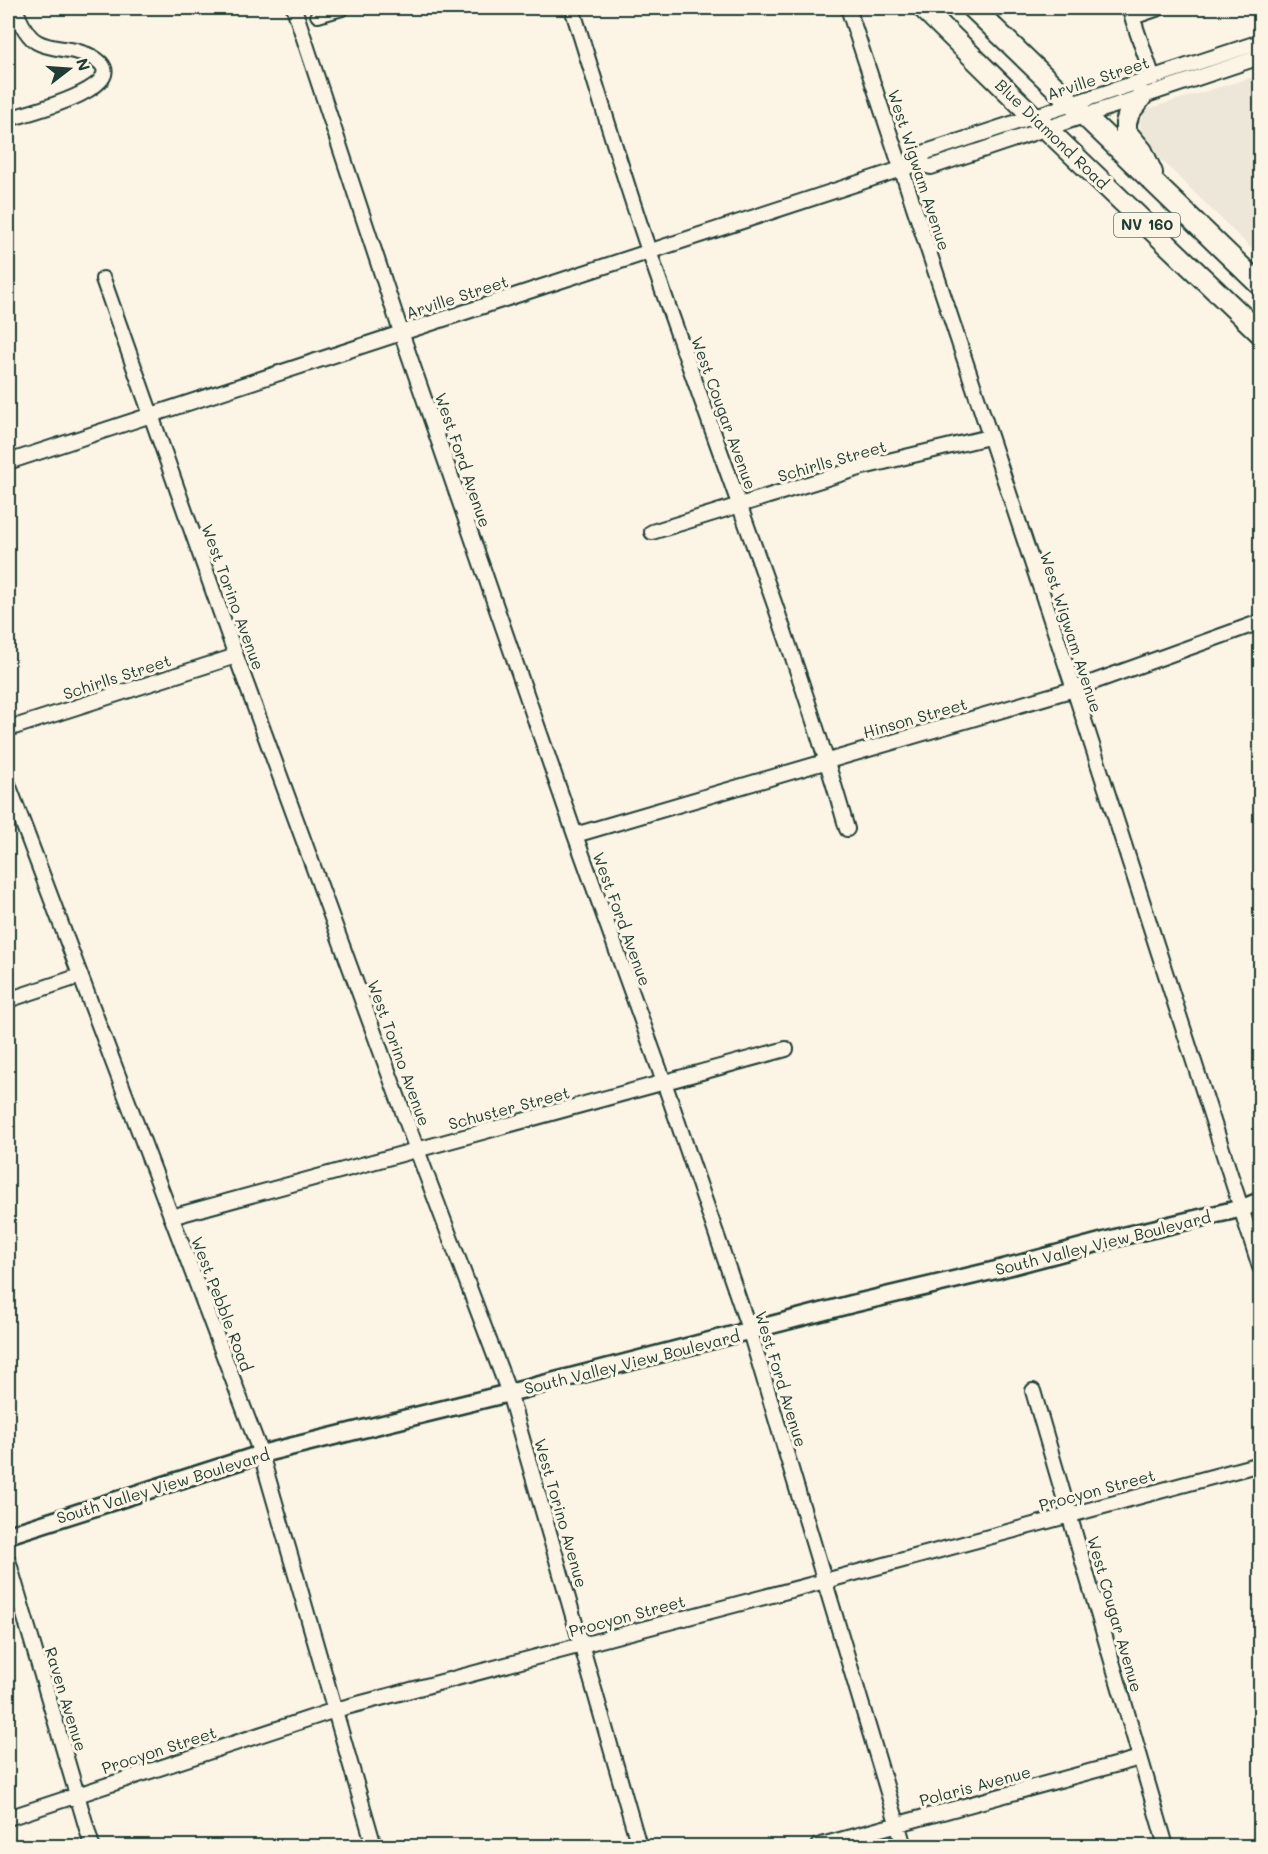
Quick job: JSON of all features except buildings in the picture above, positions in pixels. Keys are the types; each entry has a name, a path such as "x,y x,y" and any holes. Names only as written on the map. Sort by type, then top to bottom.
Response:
{"highway":[{"name":"Blue Diamond Road","path":"923,8 1260,333"},
{"name":"NV 160","path":"973,8 1260,285"},
{"path":"1142,96 1129,113 1126,132 1142,151 1159,187"}],"main road":[{"name":"South Valley View Boulevard","path":"8,1535 261,1454 750,1332 852,1304 1243,1208 1260,1201"}],"street":[{"path":"8,119 69,101 98,84 103,73 102,66 96,59 79,51 37,43 18,17 15,8"},
{"name":"West Ford Avenue","path":"294,8 401,332 574,835 664,1082 750,1332 904,1846"},
{"path":"318,15 342,8"},
{"name":"West Cougar Avenue","path":"572,8 649,253 740,506 827,761 847,829"},
{"name":"West Wigwam Avenue","path":"848,8 1074,689 1243,1208 1260,1267"},
{"path":"1152,78 1131,12 1159,8"},
{"name":"Arville Street","path":"8,462 917,164 926,152 1040,123 1079,110 1152,78 1260,42"},
{"name":"Arville Street","path":"1079,110 1142,96 1260,57"},
{"name":"West Torino Avenue","path":"103,279 236,656 417,1150 509,1393 639,1846"},
{"name":"Schirlls Street","path":"652,532 863,467 989,437"},
{"name":"Hinson Street","path":"574,835 1074,689 1260,622"},
{"name":"Schirlls Street","path":"8,729 236,656"},
{"name":"West Pebble Road","path":"8,784 261,1454 374,1846"},
{"path":"8,1000 80,976"},
{"name":"Schuster Street","path":"171,1217 786,1049"},
{"name":"West Cougar Avenue","path":"1033,1390 1166,1846"},
{"name":"Procyon Street","path":"8,1818 335,1710 1260,1464"},
{"name":"Raven Avenue","path":"8,1560 92,1846"},
{"name":"Polaris Avenue","path":"818,1846 1140,1758"}],"shaded area":[{"path":"1260,75 1260,257 1141,140 1140,121 1147,109"}]}
